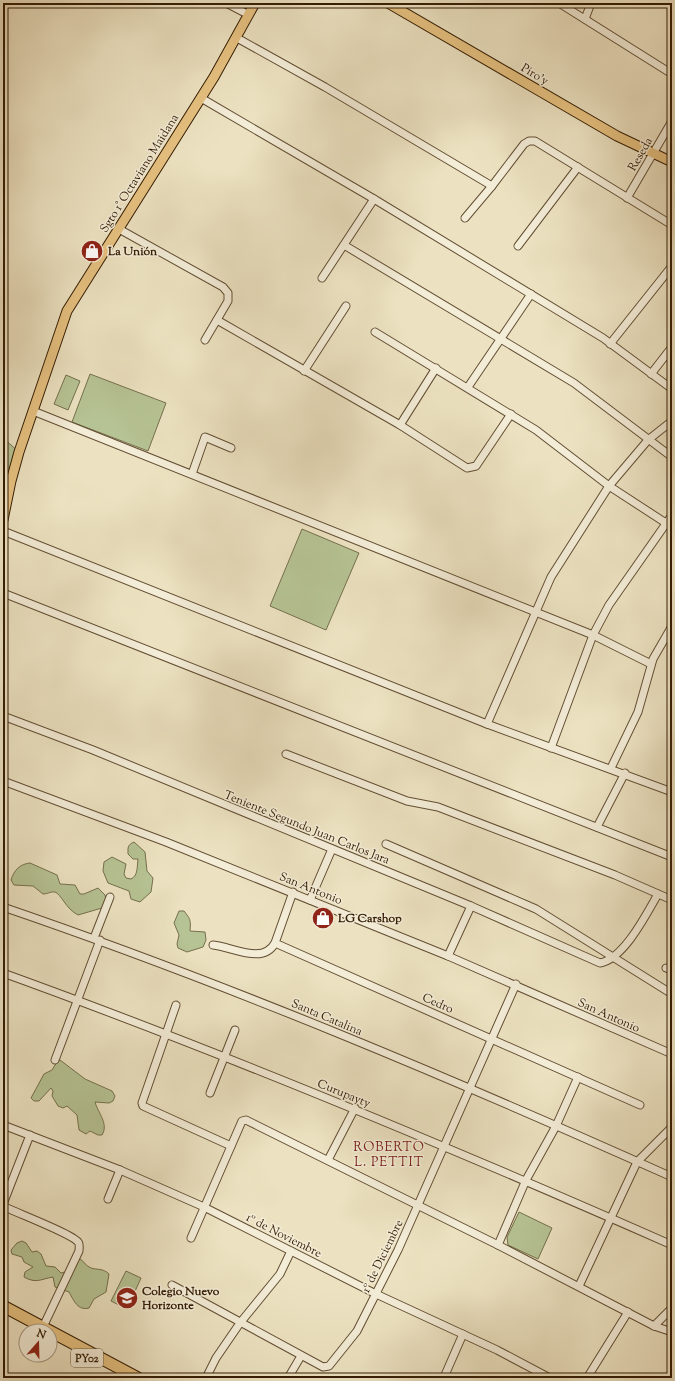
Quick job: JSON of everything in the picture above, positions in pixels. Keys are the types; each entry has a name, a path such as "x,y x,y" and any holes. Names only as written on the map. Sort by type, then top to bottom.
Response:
{"highway":[{"name":"PY02","path":"3,1306 30,1323"},
{"name":"PY02","path":"3,1313 26,1323"},
{"name":"PY02","path":"58,1338 138,1378"},
{"name":"PY02","path":"58,1342 123,1378"}],"main road":[{"name":"Sgto 1° Octaviano Maidana","path":"3,520 11,481 33,411 68,311 201,98 237,38 255,3"},
{"name":"Piro'y","path":"388,3 610,133 672,162"}],"street":[{"path":"226,3 249,15"},
{"path":"559,3 672,74"},
{"path":"585,19 591,3"},
{"path":"237,38 325,87 492,186"},
{"path":"201,98 374,199 531,294 610,344 672,389"},
{"name":"Reseda","path":"628,198 672,121"},
{"path":"465,218 524,144 529,141 535,141 672,225"},
{"path":"518,246 578,167"},
{"path":"322,278 374,199"},
{"path":"119,229 223,287 228,293 228,301 205,340"},
{"path":"344,245 574,383 633,426 648,440 672,457"},
{"path":"610,344 672,266"},
{"path":"468,387 531,294"},
{"path":"304,371 346,306"},
{"path":"217,320 400,426 461,466 472,468 476,466 511,414"},
{"path":"375,332 468,387 536,430 608,486 669,525"},
{"path":"651,374 671,350"},
{"path":"400,426 436,368"},
{"path":"33,411 534,613 593,635 651,664"},
{"path":"487,724 534,613 551,577 608,486 648,440 672,421"},
{"path":"192,474 205,437 231,448"},
{"path":"551,748 593,635 609,605 669,525 672,515"},
{"path":"3,531 487,724 624,773 672,792"},
{"path":"3,593 672,857"},
{"path":"610,768 638,712 651,664 672,626"},
{"name":"Teniente Segundo Juan Carlos Jara","path":"3,716 93,750 471,906 600,963 606,962 615,957"},
{"path":"286,754 407,801 438,807 672,900"},
{"path":"597,827 624,773"},
{"name":"San Antonio","path":"3,781 166,842 293,892 516,984 672,1054"},
{"path":"386,844 536,910 615,957 672,994"},
{"path":"310,900 332,849"},
{"path":"213,944 260,955 269,952 275,943 293,892"},
{"path":"615,957 642,922 658,894"},
{"path":"55,1060 77,1000 110,897"},
{"path":"448,956 471,906"},
{"name":"Santa Catalina","path":"3,907 97,939 277,1007 672,1177"},
{"name":"Cedro","path":"275,943 640,1105"},
{"name":"Curupayty","path":"3,973 77,1000 355,1108 526,1180 672,1245"},
{"name":"1º de Diciembre","path":"301,1356 327,1367 350,1342 376,1294 417,1206 493,1039 516,984"},
{"path":"176,1005 142,1100 143,1106 230,1146"},
{"path":"210,1093 235,1030"},
{"path":"498,1245 526,1180 556,1126 578,1077"},
{"path":"328,1160 355,1108"},
{"path":"191,1238 230,1146 242,1121 246,1120 498,1245 654,1326 672,1332"},
{"name":"1º de Noviembre","path":"3,1125 120,1170 204,1207 376,1294 463,1334 550,1378"},
{"path":"579,1286 637,1162 672,1127"},
{"path":"30,1136 4,1201 5,1207 59,1231 77,1241 79,1246 79,1251 42,1323"},
{"path":"108,1199 120,1170"},
{"path":"206,1378 216,1358 240,1323 280,1274 291,1251"},
{"path":"172,1285 301,1356 288,1378"},
{"path":"654,1326 672,1308"},
{"path":"588,1378 628,1312"},
{"path":"445,1375 463,1334"}],"green space":[{"path":"90,374 166,403 148,451 72,422"},
{"path":"66,375 80,381 68,410 54,404"},
{"path":"3,438 19,452 6,475 3,476"},
{"path":"302,529 359,553 326,630 270,606"},
{"path":"134,842 145,852 147,871 153,878 151,892 140,902 131,899 129,891 108,883 103,871 104,862 112,857 126,864 124,874 126,878 133,878 137,871 138,859 133,859 128,854 128,847"},
{"path":"30,863 57,875 60,884 75,885 80,894 84,894 98,888 105,895 106,899 102,908 78,915 70,909 55,892 43,894 33,886 14,885 11,880 16,870 20,866"},
{"path":"179,911 184,911 189,918 190,931 205,932 206,940 203,947 187,952 178,948 177,944 179,935 174,923"},
{"path":"60,1060 85,1079 112,1091 115,1096 113,1101 109,1103 95,1102 104,1123 104,1131 102,1135 98,1135 90,1131 86,1134 79,1130 77,1115 67,1106 63,1108 58,1106 52,1096 53,1091 51,1088 39,1101 34,1101 31,1098 44,1074 52,1070"},
{"path":"519,1212 552,1228 538,1259 508,1245 507,1237"},
{"path":"22,1241 26,1243 32,1252 37,1251 41,1254 46,1266 55,1267 61,1273 65,1272 78,1258 93,1269 107,1272 109,1274 106,1292 94,1299 89,1308 85,1309 79,1307 69,1292 55,1287 53,1277 35,1281 24,1277 25,1272 33,1267 24,1262 22,1257 12,1254 11,1250 17,1243"},
{"path":"126,1271 141,1278 127,1309 111,1301"}],"place":[{"name":"La Unión","path":"92,251"},
{"name":"LG Carshop","path":"323,918"},
{"name":"Colegio Nuevo Horizonte","path":"127,1298"}],"district":[{"name":"ROBERTO L. PETTIT","path":"389,1154"}]}
